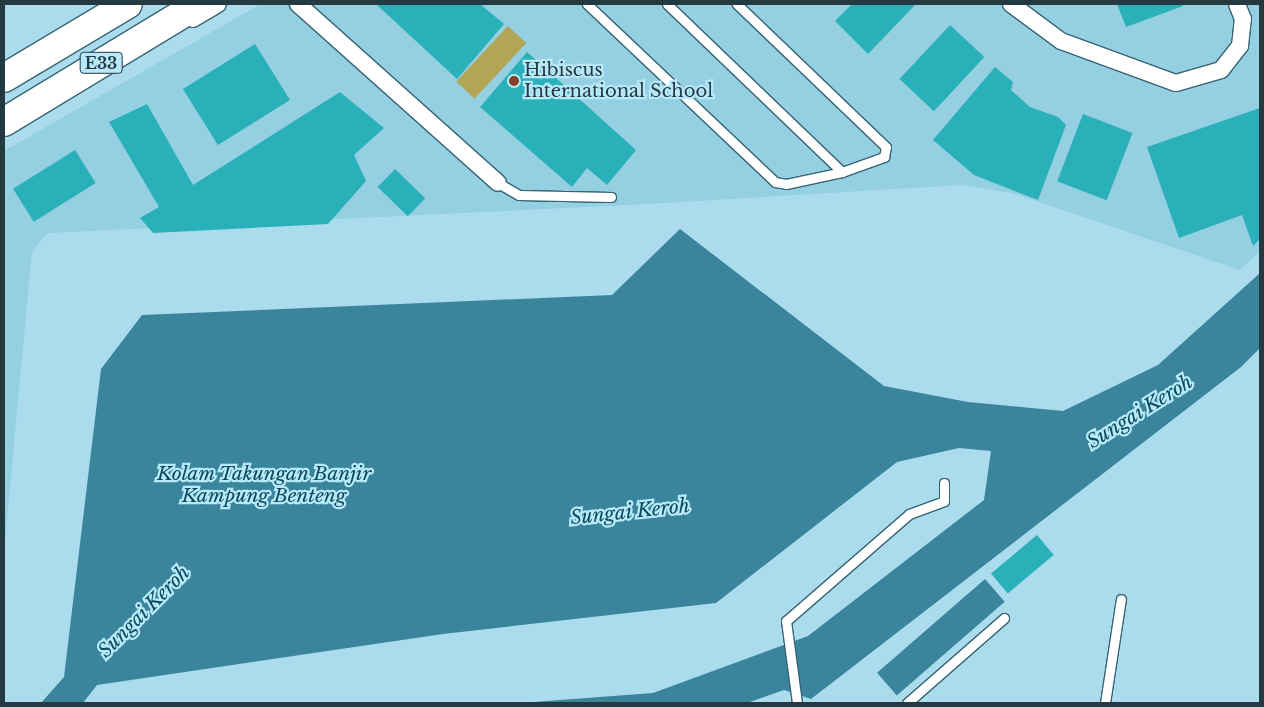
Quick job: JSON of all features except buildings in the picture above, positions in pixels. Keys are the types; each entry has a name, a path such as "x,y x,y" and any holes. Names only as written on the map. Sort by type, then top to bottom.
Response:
{"highway":[{"name":"E33","path":"4,78 128,4"},
{"name":"E33","path":"4,122 199,4"}],"street":[{"path":"4,131 218,4"},
{"path":"298,4 498,183"},
{"path":"1011,4 1061,41 1176,83 1221,70 1240,46 1243,19 1237,4"}],"lane":[{"path":"587,4 775,182 786,184 842,172 884,158 888,152 886,147 737,4"},
{"path":"667,4 842,172"},
{"path":"498,183 519,195 611,197"},
{"path":"797,703 786,621 909,514 944,501 944,483"},
{"path":"1105,703 1121,599"},
{"path":"907,703 1004,618"}],"shaded area":[{"path":"261,4 1260,4 1260,251 1240,270 1012,193 962,185 647,204 48,233 32,251 4,551 4,151"},
{"path":"508,26 526,43 474,99 456,82"}],"water":[{"name":"Kolam Takungan Banjir Kampung Benteng","path":"680,229 884,386 968,402 1063,411 1158,365 1260,273 1260,348 1241,367 811,699 784,690 747,703 520,703 653,693 808,636 984,500 991,451 959,448 897,462 716,603 443,634 97,685 83,703 41,703 64,677 101,369 142,315 612,295"},
{"path":"985,579 1005,602 897,695 877,673"}],"place":[{"name":"Hibiscus International School","path":"514,81"}],"water label":[{"name":"Sungai Keroh","path":"1140,412"},
{"name":"Sungai Keroh","path":"630,512"},
{"name":"Sungai Keroh","path":"144,612"}]}
